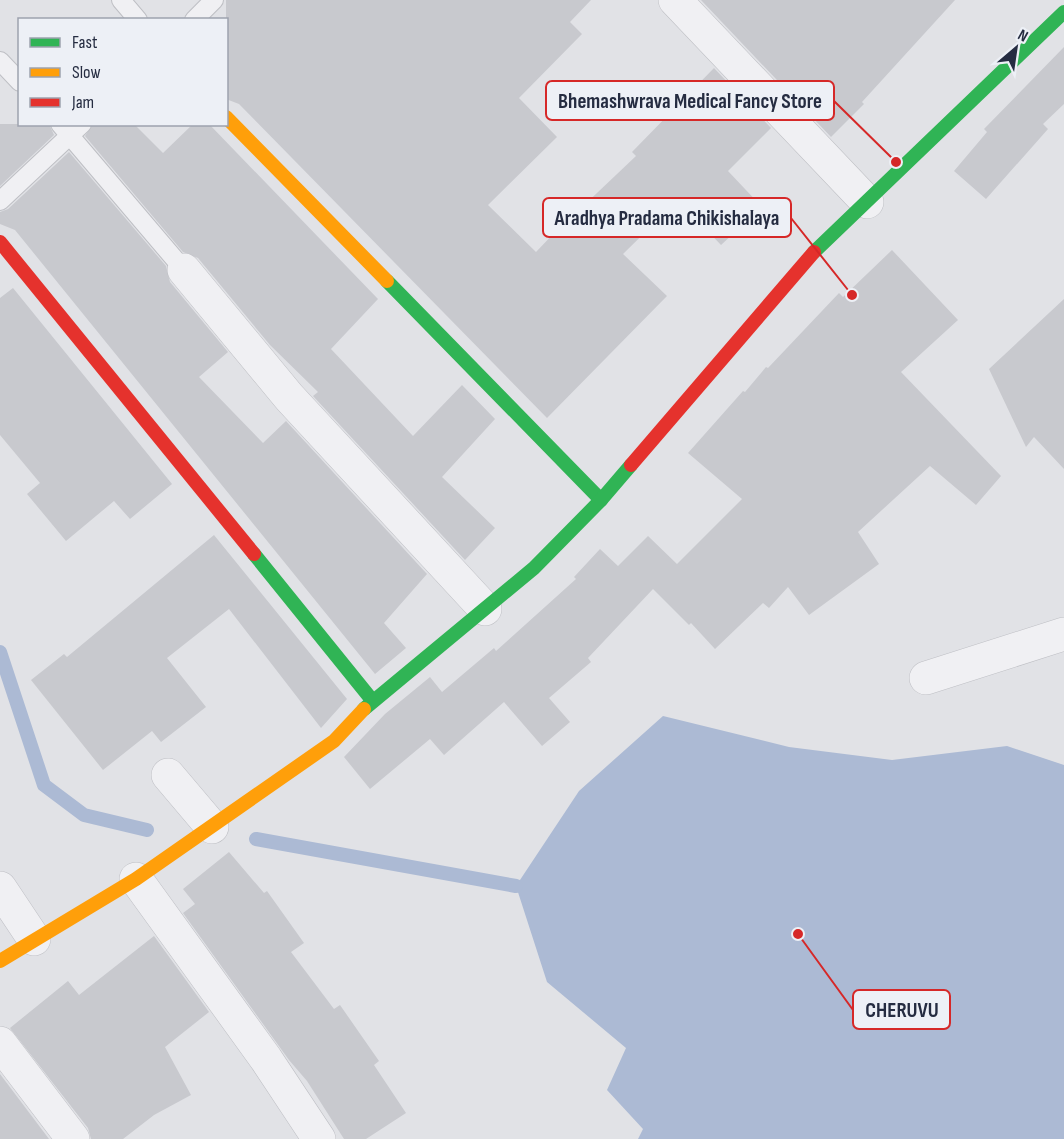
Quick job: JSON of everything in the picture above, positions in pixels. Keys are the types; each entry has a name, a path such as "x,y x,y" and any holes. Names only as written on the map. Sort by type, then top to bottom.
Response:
{"main road":[{"path":"0,961 136,879 334,741 372,700 534,567 601,500 812,254 1064,12"},
{"path":"228,119 601,500"},
{"path":"0,242 372,700"}],"street":[{"path":"675,0 867,202"},
{"path":"184,270 289,397 485,609"},
{"path":"926,678 1064,634"},
{"path":"168,775 212,827"},
{"path":"136,879 266,1059 319,1139"},
{"path":"0,888 34,939"},
{"path":"0,1043 73,1139"}],"lane":[{"path":"121,0 136,18"},
{"path":"196,18 214,0"},
{"path":"0,61 18,80"},
{"path":"0,201 71,128 184,270"}],"water":[{"path":"663,716 789,747 892,760 1007,746 1064,765 1064,1139 638,1139 643,1129 607,1090 626,1048 547,982 516,886 579,791"}],"building":[{"path":"226,0 591,0 570,22 582,34 519,98 557,137 488,205 536,252 577,209 578,211 636,156 632,152 714,68 771,128 728,171 762,207 721,245 678,200 623,254 667,296 547,418 239,104 228,100 228,18 226,18"},
{"path":"701,0 955,0 862,102 864,104 831,137"},
{"path":"1064,47 1064,104 1043,124 1048,129 986,199 954,171 987,132 984,129"},
{"path":"0,124 50,126 54,135 0,186"},
{"path":"92,126 136,126 163,153 191,126 211,126 378,299 331,349 413,436 462,385 495,419 442,477 495,528 465,560 313,396 318,392 270,345 198,258 183,252 85,136"},
{"path":"69,152 166,266 170,282 228,352 199,377 263,443 286,421 427,574 384,623 406,648 375,674 15,230 0,224 0,212 8,209"},
{"path":"892,250 958,320 901,372 1001,476 976,505 930,466 858,532 879,564 809,615 788,587 769,608 763,603 715,649 691,623 689,625 653,589 588,658 591,662 549,698 570,722 542,746 504,702 444,755 430,739 370,789 344,757 385,714 430,677 442,692 494,648 496,651 576,579 574,577 600,549 618,566 648,536 677,564 742,499 688,453 743,391 745,392 766,367 768,368 839,293 843,297"},
{"path":"13,288 172,484 130,519 114,501 66,541 27,494 40,483 0,435 0,298"},
{"path":"1064,299 1064,469 1034,437 1026,447 989,369"},
{"path":"214,535 347,699 321,728 229,609 167,658 206,707 161,742 152,731 103,770 31,680 64,654 67,657"},
{"path":"229,852 264,893 267,891 304,943 291,952 334,1009 340,1005 379,1061 374,1065 406,1113 366,1139 344,1139 307,1081 289,1060 183,913 195,904 183,889"},
{"path":"154,936 209,1012 165,1047 191,1095 154,1115 123,1139 91,1139 88,1128 10,1028 68,981 79,995"},
{"path":"0,1074 49,1139 0,1139"}],"waterway":[{"path":"0,652 44,785 84,815 147,830"},
{"path":"256,839 516,886"}],"traffic: fast":[{"path":"814,252 1064,12"},
{"path":"387,281 601,500"},
{"path":"364,709 534,568 601,500 631,465"},
{"path":"254,554 372,700"}],"traffic: slow":[{"path":"228,119 387,281"},
{"path":"0,961 136,879 334,741 364,709"}],"traffic: jam":[{"path":"0,242 254,554"},
{"path":"631,465 814,252"}],"place":[{"name":"Bhemashwrava Medical Fancy Store","path":"896,162"},
{"name":"Aradhya Pradama Chikishalaya","path":"852,295"},
{"name":"CHERUVU","path":"798,934"}]}
